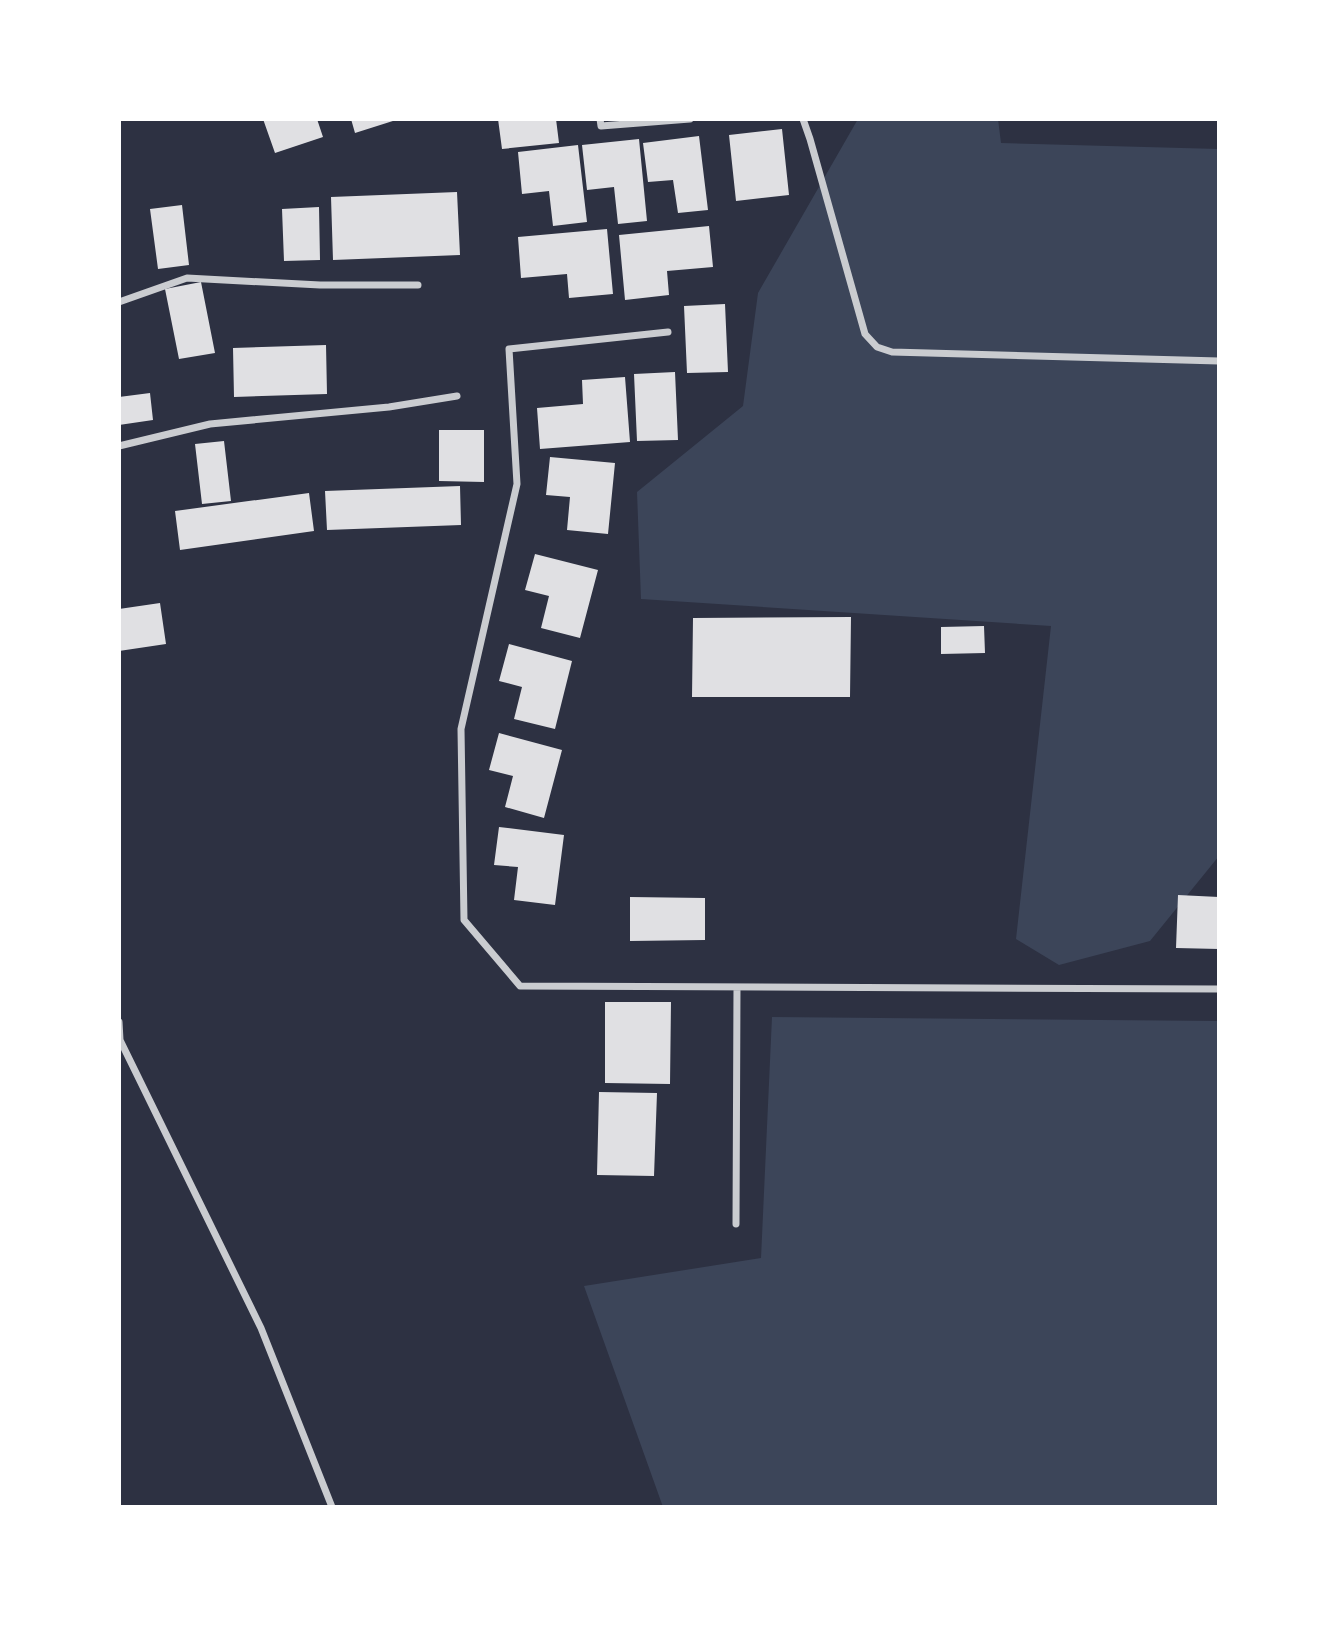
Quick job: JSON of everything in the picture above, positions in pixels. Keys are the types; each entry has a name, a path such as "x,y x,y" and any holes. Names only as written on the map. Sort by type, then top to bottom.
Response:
{"street":[{"path":"600,119 601,126 690,119"},
{"path":"803,119 865,334 877,347 892,352 1219,361"},
{"path":"119,302 187,278 320,285 418,285"},
{"path":"668,332 509,349 517,484 461,729 464,920 520,986 1219,989"},
{"path":"119,446 210,424 389,407 457,396"},
{"path":"736,1224 737,987"},
{"path":"119,1022 120,1040 261,1328 332,1507"}],"shaded area":[{"path":"858,119 998,119 1001,143 1219,149 1219,856 1150,941 1059,965 1016,939 1051,626 641,599 637,492 743,406 758,293"},
{"path":"772,1017 1219,1021 1219,1507 663,1507 584,1286 761,1258"}],"building":[{"path":"263,119 317,119 323,137 275,153"},
{"path":"351,119 396,119 396,120 355,133"},
{"path":"498,119 556,119 559,143 502,149"},
{"path":"782,129 789,195 736,201 729,135"},
{"path":"699,136 708,210 678,213 673,180 648,182 643,143"},
{"path":"639,139 647,221 618,224 614,187 587,190 582,145"},
{"path":"578,145 587,222 553,226 549,191 522,194 518,152"},
{"path":"457,192 460,255 333,260 331,197"},
{"path":"182,205 189,265 158,269 150,209"},
{"path":"319,207 320,260 284,261 282,209"},
{"path":"709,226 713,267 667,271 669,295 625,300 619,235"},
{"path":"607,229 613,294 569,298 567,274 521,278 518,237"},
{"path":"201,282 215,353 179,359 165,289"},
{"path":"725,304 728,372 687,373 684,306"},
{"path":"326,345 327,394 234,397 233,348"},
{"path":"675,372 678,440 637,441 634,374"},
{"path":"625,377 630,442 540,449 537,408 583,404 582,380"},
{"path":"150,393 153,420 119,425 119,397"},
{"path":"439,430 484,430 484,482 439,481"},
{"path":"224,441 231,501 202,504 195,444"},
{"path":"550,457 615,463 608,534 567,530 570,497 546,495"},
{"path":"460,486 461,525 327,530 325,491"},
{"path":"309,493 314,531 180,550 175,511"},
{"path":"535,554 598,570 580,638 541,628 549,596 525,590"},
{"path":"160,603 166,644 119,651 119,609"},
{"path":"851,617 850,697 692,697 693,618"},
{"path":"984,626 985,653 941,654 941,627"},
{"path":"509,644 572,661 555,729 514,719 522,687 499,681"},
{"path":"499,733 562,750 544,818 505,807 513,776 489,770"},
{"path":"499,827 564,835 555,905 514,900 518,867 494,865"},
{"path":"1178,895 1219,897 1219,949 1176,948"},
{"path":"630,897 705,898 705,940 630,941"},
{"path":"605,1002 671,1002 670,1084 605,1083"},
{"path":"599,1092 657,1093 654,1176 597,1175"}]}
